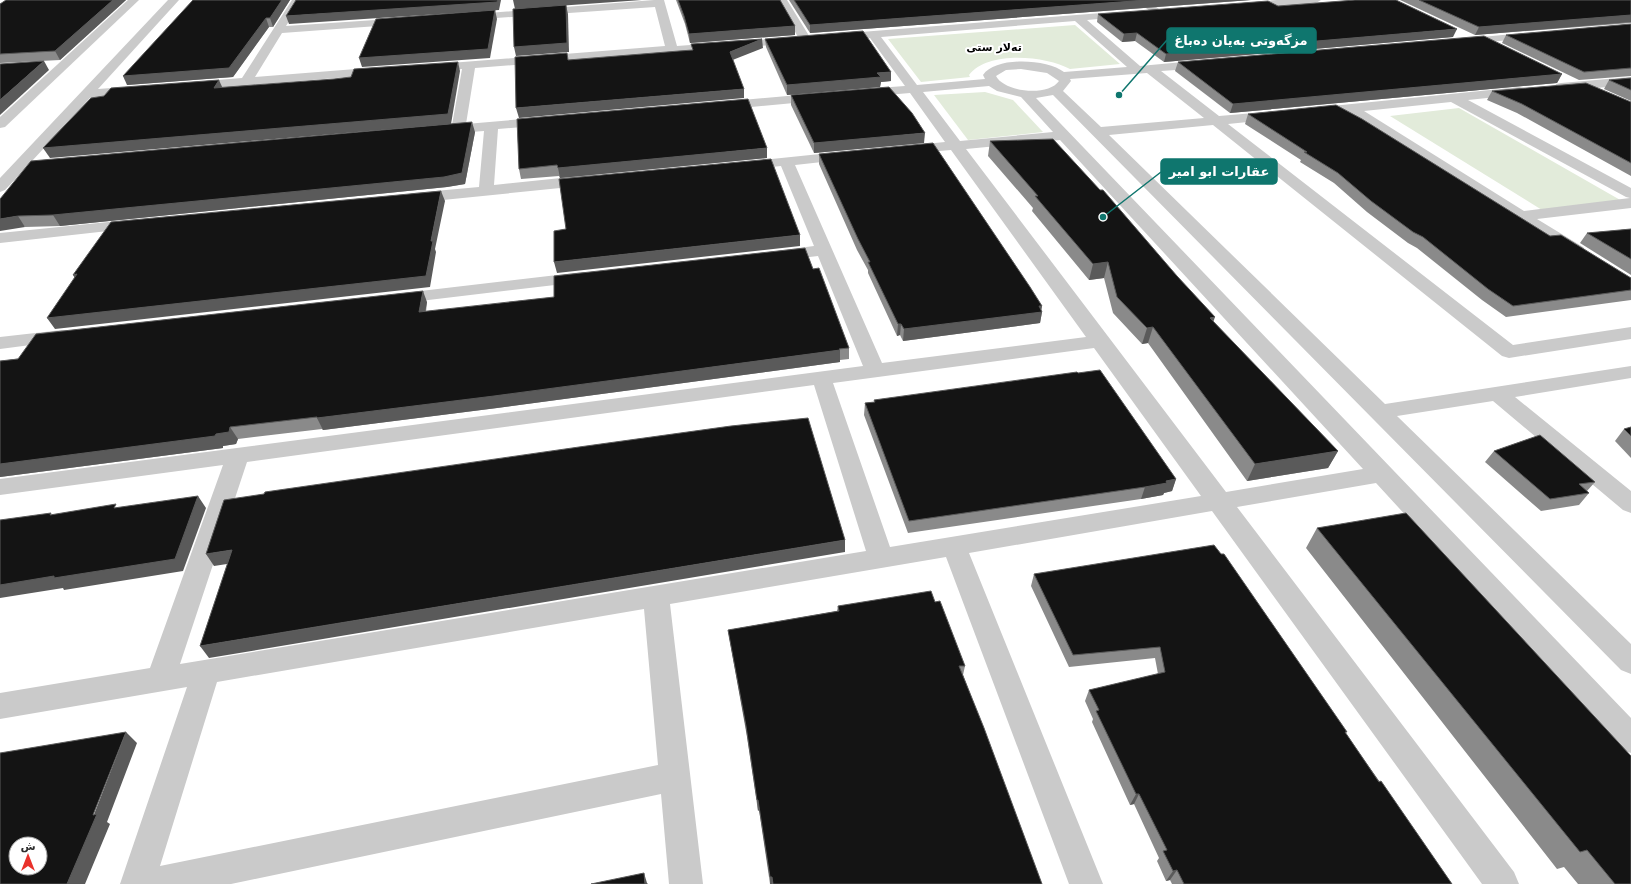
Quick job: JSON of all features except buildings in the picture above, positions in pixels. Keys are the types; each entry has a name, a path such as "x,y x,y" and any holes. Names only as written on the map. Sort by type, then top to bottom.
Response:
{"street":[{"path":"0,124 134,0"},
{"path":"0,187 174,0"},
{"path":"246,82 297,0"},
{"path":"782,0 805,39"},
{"path":"1140,0 1158,12"},
{"path":"1233,6 1268,2 1316,0"},
{"path":"453,18 660,2 672,49"},
{"path":"415,69 1173,11"},
{"path":"1078,18 1144,69 1216,121 1509,352 1631,333"},
{"path":"278,30 413,21"},
{"path":"873,34 912,89 1502,884"},
{"path":"1459,34 1501,50"},
{"path":"1449,43 1544,34"},
{"path":"849,95 991,82 1002,89 1025,94 1038,94 1059,84 1144,69 1213,63"},
{"path":"43,65 65,64"},
{"path":"458,129 469,64"},
{"path":"991,82 989,76 993,71 1010,66 1034,66 1046,68 1097,132 1631,662"},
{"path":"182,86 392,70"},
{"path":"1556,76 1603,95"},
{"path":"1546,89 1631,81"},
{"path":"86,94 150,89"},
{"path":"1302,112 1531,90"},
{"path":"1025,94 1631,739"},
{"path":"706,107 833,96"},
{"path":"1454,98 1631,194"},
{"path":"1350,108 1592,261"},
{"path":"1097,132 1287,114"},
{"path":"434,131 562,120"},
{"path":"486,190 491,126"},
{"path":"893,151 1063,135"},
{"path":"730,167 862,154"},
{"path":"786,162 875,370"},
{"path":"18,167 65,163"},
{"path":"400,199 604,179"},
{"path":"1522,216 1631,203"},
{"path":"0,238 149,223"},
{"path":"760,258 824,250"},
{"path":"380,300 602,275"},
{"path":"0,343 79,334"},
{"path":"0,487 1099,340"},
{"path":"1380,412 1631,372"},
{"path":"821,377 881,558"},
{"path":"1498,394 1631,504"},
{"path":"160,680 238,455"},
{"path":"0,706 1382,474"},
{"path":"954,546 1086,884"},
{"path":"656,596 686,884"},
{"path":"137,884 206,672"},
{"path":"150,884 674,776"}],"green space":[{"path":"1075,25 1120,64 1070,69 1060,64 1047,61 1018,58 1003,59 989,62 978,67 969,75 970,77 921,82 888,39"},
{"path":"985,92 1013,100 1043,132 968,140 934,95"},
{"path":"1459,108 1622,201 1542,210 1390,116"}],"place":[{"name":"مزگەوتی بەیان دەباغ","path":"1119,95"},
{"name":"عقارات ابو امير","path":"1103,217"}],"district":[{"name":"ته‌لار ستی","path":"994,47"}]}
